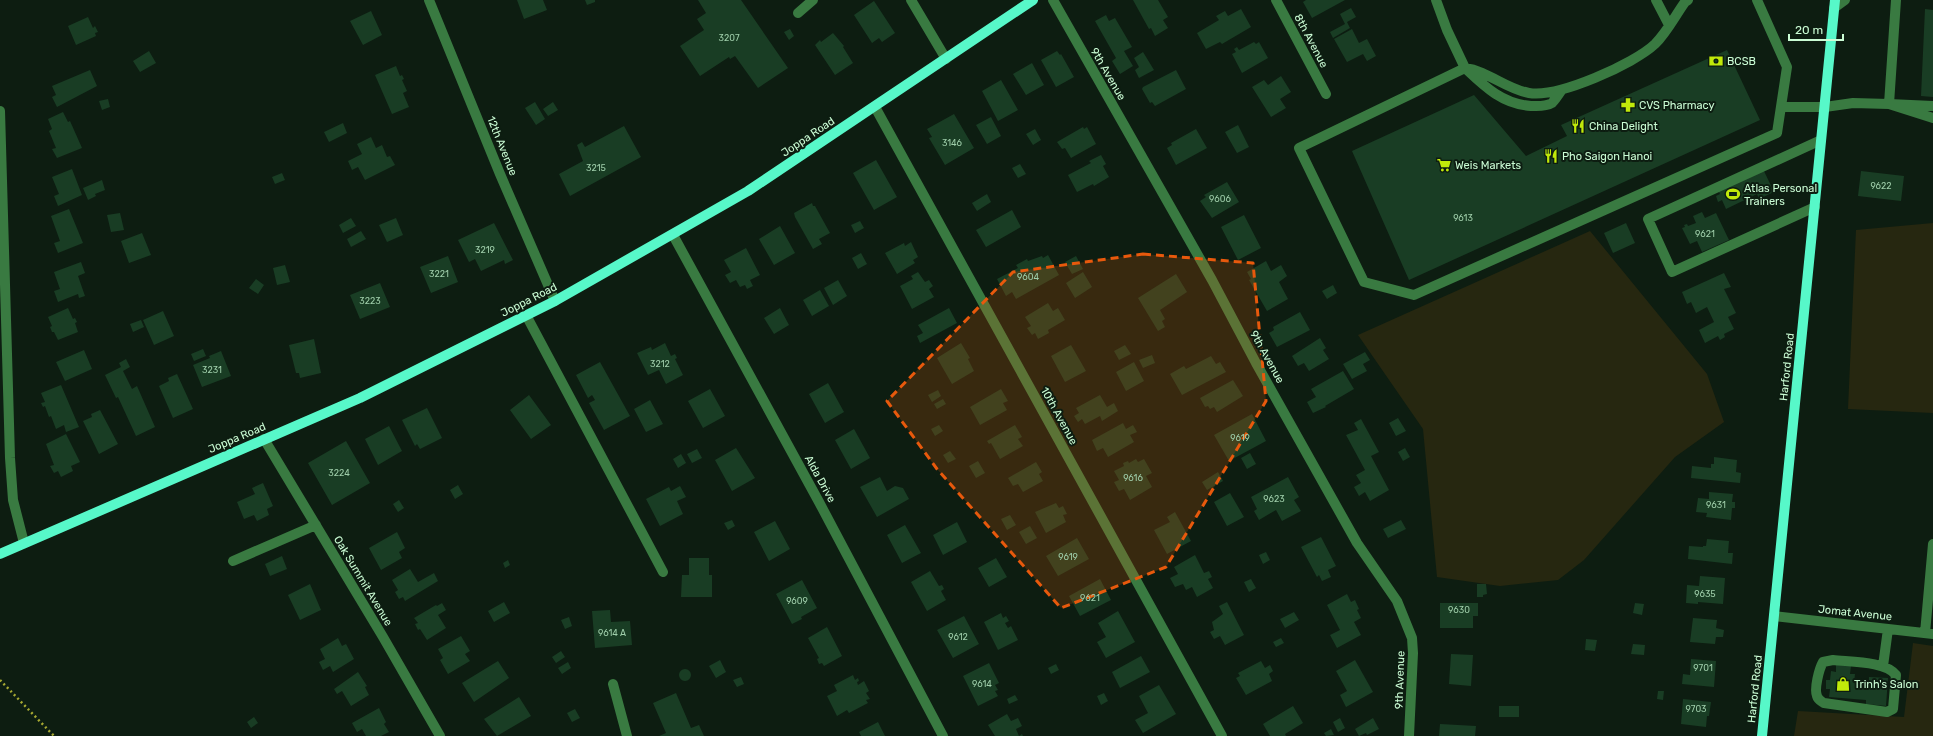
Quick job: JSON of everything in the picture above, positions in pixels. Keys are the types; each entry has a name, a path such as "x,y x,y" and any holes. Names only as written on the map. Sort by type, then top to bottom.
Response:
{"main road":[{"name":"Joppa Road","path":"0,554 367,394 555,301 748,191 1033,0"},
{"name":"Harford Road","path":"1762,736 1835,4"}],"street":[{"name":"12th Avenue","path":"429,0 500,174 555,301"},
{"path":"798,13 813,0"},
{"path":"911,0 946,59"},
{"name":"9th Avenue","path":"1053,0 1212,280 1256,363 1357,543 1397,601 1412,638 1413,653 1409,736"},
{"name":"8th Avenue","path":"1276,0 1326,94"},
{"path":"1436,0 1447,30 1465,68"},
{"path":"1656,0 1669,25"},
{"path":"1688,0 1685,2 1655,44 1638,58 1561,91 1531,94 1515,90 1474,69 1465,68 1299,148 1364,282 1414,295 1777,133 1787,67 1757,0"},
{"path":"1835,4 1845,0"},
{"path":"1888,104 1896,0"},
{"path":"1781,107 1825,107 1853,103 1933,106"},
{"path":"1888,104 1933,118"},
{"name":"10th Avenue","path":"874,107 1222,736"},
{"path":"0,111 10,458 13,500 24,543"},
{"path":"1815,207 1672,272 1648,219 1821,140"},
{"name":"Alda Drive","path":"673,235 819,502 943,736"},
{"path":"526,316 663,572"},
{"name":"Oak Summit Avenue","path":"264,439 440,736"},
{"path":"233,561 316,525"},
{"path":"1929,633 1933,544"},
{"name":"Jomat Avenue","path":"1774,616 1929,633"},
{"path":"1883,666 1888,629"},
{"path":"1833,660 1883,666 1893,670 1896,675 1895,702 1893,708 1887,712 1824,703 1818,699 1816,695 1819,669 1823,662 1833,660"},
{"path":"613,684 628,736"}],"path":[{"path":"0,680 54,736"}],"highlighted area":[{"path":"1143,254 1253,263 1266,401 1166,567 1061,608 937,469 887,401 1013,272"}],"green space":[{"path":"1933,223 1933,413 1848,409 1856,230"},
{"path":"1590,231 1707,374 1724,422 1675,457 1584,560 1558,580 1500,586 1437,577 1423,429 1358,335"},
{"path":"1913,643 1933,646 1933,736 1794,736 1798,711 1904,717"}],"building":[{"path":"517,0 543,0 547,10 524,19"},
{"path":"585,0 595,0 595,2 587,5"},
{"path":"698,0 741,0 788,68 758,88 735,56 730,59 729,57 700,76 680,46 704,30 697,19 706,13"},
{"path":"1133,0 1158,0 1168,17 1163,20 1168,28 1155,36 1151,28 1149,29"},
{"path":"1306,0 1345,0 1312,18 1303,2"},
{"path":"874,1 895,33 882,42 879,38 872,43 854,15"},
{"path":"1351,8 1356,17 1347,22 1350,28 1333,38 1330,32 1345,24 1340,14"},
{"path":"1241,9 1251,27 1222,44 1220,42 1206,49 1197,33 1219,20 1216,16 1225,11 1228,16"},
{"path":"1925,9 1933,10 1933,97 1921,96"},
{"path":"371,11 382,35 363,45 350,21"},
{"path":"1106,15 1109,21 1115,18 1132,47 1124,51 1133,66 1120,74 1112,61 1116,58 1095,21"},
{"path":"88,17 93,28 95,26 98,32 95,33 96,36 76,45 68,26"},
{"path":"790,29 794,36 789,40 784,32"},
{"path":"1352,29 1359,43 1367,39 1376,56 1367,61 1363,54 1347,62 1334,39"},
{"path":"833,33 844,46 843,47 853,63 835,75 815,45 820,40 821,42"},
{"path":"1254,42 1256,44 1259,42 1268,58 1242,73 1232,54 1236,52 1234,49 1237,47 1239,50"},
{"path":"1727,50 1760,120 1409,280 1352,151 1474,95 1526,156 1567,136 1561,125"},
{"path":"149,51 156,63 140,72 133,61"},
{"path":"1057,51 1060,55 1061,54 1074,77 1056,87 1041,60"},
{"path":"1143,52 1154,70 1139,78 1135,70 1139,67 1134,58"},
{"path":"1032,63 1044,85 1026,95 1013,74"},
{"path":"396,66 400,76 402,75 404,79 402,80 407,91 403,93 409,107 392,114 375,75"},
{"path":"90,70 97,86 57,107 52,97 56,95 52,86"},
{"path":"1176,70 1186,89 1155,106 1152,102 1150,103 1142,89 1143,87"},
{"path":"1281,76 1291,92 1280,99 1286,108 1271,117 1252,87 1264,80 1268,85"},
{"path":"1001,80 1018,110 998,121 982,91"},
{"path":"108,99 110,107 102,110 99,101"},
{"path":"535,102 545,119 536,125 525,108"},
{"path":"553,102 558,110 548,116 543,109"},
{"path":"63,112 68,122 70,121 82,148 57,158 52,149 56,148 49,131 52,129 48,119"},
{"path":"954,114 974,148 945,165 929,138 932,137 927,129"},
{"path":"991,117 1001,136 987,144 976,125"},
{"path":"343,123 347,133 329,142 324,132"},
{"path":"1238,125 1249,147 1237,153 1225,132"},
{"path":"624,126 641,157 570,196 559,174 583,161 577,145 582,142 585,147"},
{"path":"1083,127 1084,129 1087,127 1096,144 1071,158 1065,148 1062,149 1057,142"},
{"path":"1035,129 1041,140 1033,145 1026,134"},
{"path":"1196,129 1207,148 1176,165 1167,148 1172,145 1171,143"},
{"path":"371,137 376,148 382,145 387,157 390,156 395,165 365,180 358,167 352,170 348,161 362,154 357,144"},
{"path":"1101,155 1106,164 1103,166 1109,177 1094,186 1093,184 1077,192 1068,175 1091,163 1089,161"},
{"path":"876,160 897,197 874,210 853,173"},
{"path":"1020,164 1026,174 1018,178 1012,168"},
{"path":"72,169 82,195 58,206 54,196 59,194 52,177"},
{"path":"1763,169 1774,192 1759,199 1757,194 1726,209 1722,200 1718,202 1716,196 1720,194 1718,190"},
{"path":"1861,171 1904,176 1901,201 1858,196"},
{"path":"282,173 285,180 275,184 272,177"},
{"path":"102,180 105,190 95,194 96,196 88,200 83,188"},
{"path":"1227,182 1239,202 1212,218 1200,201 1206,197 1204,195"},
{"path":"987,194 991,202 977,211 972,203"},
{"path":"812,203 830,233 819,239 822,244 813,249 794,213"},
{"path":"69,209 83,243 58,253 54,243 60,241 51,216"},
{"path":"1012,210 1021,227 986,247 976,230"},
{"path":"1702,212 1705,218 1716,213 1729,240 1702,252 1697,241 1690,244 1682,228 1685,227 1684,225 1687,224 1688,226 1696,223 1693,216"},
{"path":"120,213 124,230 111,232 107,215"},
{"path":"1244,215 1261,248 1238,260 1221,227"},
{"path":"351,218 356,226 343,233 339,225"},
{"path":"396,218 403,235 387,242 379,225"},
{"path":"860,221 864,228 855,233 851,225"},
{"path":"494,223 513,260 505,264 504,260 481,271 475,259 469,262 458,240"},
{"path":"1626,223 1635,243 1613,253 1604,233"},
{"path":"780,226 795,253 774,265 759,239"},
{"path":"361,231 366,239 351,247 347,239"},
{"path":"142,233 151,255 129,263 121,241"},
{"path":"911,242 918,257 913,260 915,263 897,274 885,253 904,243 905,246"},
{"path":"746,248 760,275 750,280 753,286 747,289 745,285 740,287 736,280 730,283 725,275 731,272 724,260"},
{"path":"861,253 867,264 858,269 852,258"},
{"path":"1048,255 1059,275 1016,299 1012,292 1006,296 997,279 1018,268 1016,265 1027,259 1028,261 1042,256 1043,258"},
{"path":"448,256 458,282 431,293 420,267"},
{"path":"1076,256 1083,269 1072,274 1065,262"},
{"path":"1266,261 1271,271 1281,265 1287,276 1279,282 1288,299 1267,311 1249,280 1251,279 1247,272"},
{"path":"81,262 85,273 78,276 85,296 79,298 78,294 58,302 54,291 60,289 54,272"},
{"path":"285,265 290,282 277,285 273,268"},
{"path":"918,272 925,282 929,280 933,286 929,289 934,297 912,309 900,286 913,279 911,276"},
{"path":"1083,272 1092,287 1075,298 1066,283"},
{"path":"1724,273 1731,287 1724,289 1736,313 1728,317 1734,329 1724,334 1725,337 1720,340 1718,336 1705,343 1699,330 1714,322 1707,307 1696,313 1691,302 1687,304 1682,292"},
{"path":"1176,274 1187,292 1160,310 1165,319 1162,321 1165,327 1158,331 1138,298"},
{"path":"256,279 264,285 258,294 249,288"},
{"path":"838,280 847,296 833,305 824,288"},
{"path":"380,283 390,307 360,319 350,295"},
{"path":"1333,285 1337,293 1327,299 1322,291"},
{"path":"820,290 829,306 812,316 803,300"},
{"path":"1048,303 1053,311 1058,308 1065,320 1048,330 1049,333 1038,339 1035,333 1032,335 1027,328 1031,326 1025,317"},
{"path":"68,308 73,319 75,318 77,322 75,323 78,332 58,340 54,332 52,332 50,327 52,326 48,317"},
{"path":"780,308 789,325 774,334 764,318"},
{"path":"949,308 957,323 920,343 917,336 923,333 918,325"},
{"path":"163,311 174,336 154,345 143,320"},
{"path":"1300,312 1310,330 1277,347 1269,333 1274,330 1273,327"},
{"path":"141,320 144,327 133,332 130,324"},
{"path":"1320,338 1326,348 1323,350 1329,359 1309,371 1304,363 1298,366 1292,356"},
{"path":"314,339 321,373 300,378 299,373 296,373 289,345"},
{"path":"665,343 671,356 675,354 677,358 675,359 683,375 666,384 659,370 648,375 637,353 651,347 652,350"},
{"path":"961,343 970,358 968,359 974,371 952,384 937,358"},
{"path":"1071,345 1086,371 1065,382 1051,356"},
{"path":"1125,345 1131,354 1119,360 1114,351"},
{"path":"203,349 206,356 194,361 191,354"},
{"path":"84,350 92,369 65,381 56,362"},
{"path":"221,351 231,376 202,387 193,365 210,358 209,356"},
{"path":"1365,352 1370,360 1363,364 1367,371 1352,379 1343,364"},
{"path":"1152,355 1155,363 1143,368 1139,360"},
{"path":"1211,356 1216,364 1220,362 1226,372 1182,395 1170,374 1184,366 1186,369"},
{"path":"126,359 130,367 123,371 132,389 137,386 155,427 136,436 118,397 116,398 105,375 121,367 119,363"},
{"path":"600,362 630,416 604,430 589,403 595,400 592,395 588,398 576,375"},
{"path":"1134,362 1144,381 1126,391 1116,372"},
{"path":"1343,371 1354,389 1325,406 1326,407 1313,413 1307,402 1316,397 1311,389"},
{"path":"177,374 193,409 173,418 159,386 169,381 168,378"},
{"path":"1233,380 1243,396 1217,412 1214,407 1210,409 1208,406 1205,407 1200,398"},
{"path":"828,383 844,412 825,423 809,394"},
{"path":"61,385 79,427 66,432 64,425 56,429 51,416 49,417 45,406 43,407 41,403 45,402 41,393"},
{"path":"710,389 725,416 703,428 688,401"},
{"path":"1001,389 1008,401 1003,403 1007,410 980,425 970,407"},
{"path":"938,390 941,396 932,402 928,395"},
{"path":"529,395 551,425 531,439 510,410"},
{"path":"1100,395 1107,407 1114,403 1118,411 1102,421 1100,416 1085,424 1082,419 1078,422 1074,416 1079,413 1076,408"},
{"path":"943,399 946,404 937,409 934,404"},
{"path":"650,400 663,424 646,432 634,409"},
{"path":"427,408 442,438 420,449 417,444 415,446 402,420"},
{"path":"100,410 118,444 99,454 83,421 92,417 91,414"},
{"path":"1252,414 1266,441 1229,461 1214,435"},
{"path":"1398,418 1406,431 1396,436 1389,423"},
{"path":"1361,419 1379,452 1371,456 1389,490 1370,501 1365,492 1359,496 1354,487 1361,483 1356,475 1365,470 1346,435 1358,430 1354,423"},
{"path":"1123,423 1126,429 1133,425 1137,432 1130,435 1134,442 1108,457 1103,448 1097,451 1092,440"},
{"path":"939,425 943,431 935,436 931,429"},
{"path":"1015,425 1022,437 1018,439 1023,446 1000,459 991,443 989,444 987,441"},
{"path":"389,426 402,451 378,465 365,439"},
{"path":"854,429 870,458 851,469 835,440"},
{"path":"66,434 80,462 71,466 73,471 61,477 58,471 54,473 50,466 54,465 46,444"},
{"path":"346,441 370,483 332,505 308,463"},
{"path":"736,448 755,478 732,491 715,460"},
{"path":"1405,448 1410,457 1403,461 1398,452"},
{"path":"697,449 702,458 692,463 687,454"},
{"path":"950,451 956,459 948,463 943,455"},
{"path":"1250,453 1256,464 1247,469 1241,458"},
{"path":"681,454 686,463 678,468 673,459"},
{"path":"1714,457 1737,460 1736,472 1741,473 1740,483 1691,478 1692,466 1711,468 1711,464 1714,464"},
{"path":"1136,459 1138,462 1144,459 1152,473 1146,476 1152,487 1130,500 1124,489 1119,491 1114,482 1119,480 1114,471 1124,466 1123,463 1128,461 1129,463"},
{"path":"978,461 985,473 976,478 969,466"},
{"path":"1036,462 1042,472 1039,474 1043,481 1023,492 1018,484 1013,486 1008,478"},
{"path":"1218,472 1223,481 1207,490 1202,482"},
{"path":"880,477 887,491 895,486 903,488 909,499 877,517 860,487"},
{"path":"1288,477 1299,497 1294,500 1301,511 1282,521 1276,510 1259,520 1254,511 1257,509 1251,497"},
{"path":"263,483 273,506 267,509 269,515 257,521 254,515 244,519 237,502 255,494 252,488"},
{"path":"458,485 463,494 455,499 450,490"},
{"path":"680,486 686,497 677,501 683,514 660,526 646,499 669,487 671,491"},
{"path":"1709,492 1733,494 1732,502 1735,502 1735,508 1732,508 1731,520 1706,517 1707,513 1696,512 1698,498 1709,499"},
{"path":"1230,493 1244,517 1227,526 1214,502"},
{"path":"399,500 404,508 398,512 393,504"},
{"path":"1056,503 1059,508 1063,506 1067,514 1063,515 1066,522 1046,533 1035,512"},
{"path":"1175,512 1191,541 1167,554 1154,530 1170,522 1167,517"},
{"path":"1010,515 1016,525 1007,530 1001,519"},
{"path":"732,520 735,526 728,530 724,523"},
{"path":"1401,520 1406,529 1388,538 1383,529"},
{"path":"775,521 790,549 769,561 754,532"},
{"path":"957,522 967,542 943,555 933,535"},
{"path":"905,525 921,553 902,563 887,535"},
{"path":"1030,526 1037,538 1026,544 1019,532"},
{"path":"397,532 405,548 399,552 402,558 381,570 369,548"},
{"path":"1321,537 1336,566 1328,570 1331,577 1322,581 1319,575 1317,577 1301,547"},
{"path":"1077,538 1089,559 1058,576 1046,556"},
{"path":"1707,539 1729,541 1728,553 1733,553 1732,564 1688,559 1689,546 1706,546"},
{"path":"1266,552 1270,560 1263,564 1259,555"},
{"path":"1195,555 1204,573 1209,571 1212,577 1208,579 1213,588 1197,597 1192,587 1186,590 1183,584 1175,587 1170,578 1178,574 1174,567"},
{"path":"282,556 287,569 270,576 265,564"},
{"path":"689,558 709,558 709,575 712,575 712,597 681,597 682,575 689,575"},
{"path":"996,558 1007,577 989,587 978,568"},
{"path":"508,560 510,565 505,568 503,563"},
{"path":"410,569 418,582 434,573 438,581 405,601 403,597 399,599 395,592 398,590 392,580"},
{"path":"930,571 939,586 942,585 944,589 941,591 946,600 927,611 911,582"},
{"path":"1700,576 1725,578 1723,604 1698,602 1698,604 1686,603 1687,585 1699,586"},
{"path":"1100,579 1111,600 1080,616 1069,596"},
{"path":"1251,579 1256,588 1249,592 1244,582"},
{"path":"802,580 817,608 792,624 776,594"},
{"path":"310,584 321,610 300,620 288,595"},
{"path":"1477,584 1486,584 1487,594 1483,595 1483,597 1477,597"},
{"path":"1347,594 1351,602 1355,600 1359,609 1357,610 1361,618 1354,622 1361,635 1337,648 1330,635 1340,630 1327,605"},
{"path":"504,602 510,613 494,622 488,611"},
{"path":"1227,602 1244,635 1225,645 1220,636 1214,639 1210,632 1214,630 1212,622 1223,614 1219,606"},
{"path":"442,603 446,610 438,615 446,628 427,640 420,629 418,630 415,624 418,623 414,618"},
{"path":"1440,603 1478,603 1478,616 1473,616 1473,628 1440,628"},
{"path":"1635,603 1644,604 1642,615 1633,613"},
{"path":"610,610 611,622 630,621 632,645 595,648 592,611"},
{"path":"1118,611 1135,642 1106,658 1097,642 1106,637 1098,623"},
{"path":"1294,612 1299,620 1285,628 1280,619"},
{"path":"1001,613 1003,618 1006,616 1009,621 1005,623 1008,628 1011,626 1018,640 998,650 984,622"},
{"path":"964,616 979,644 953,658 937,630"},
{"path":"569,617 572,626 565,629 561,620"},
{"path":"1693,618 1717,620 1716,628 1724,630 1723,637 1716,637 1715,644 1690,642"},
{"path":"827,627 842,656 824,666 822,663 819,664 817,659 819,658 808,638"},
{"path":"461,636 470,651 465,654 470,661 448,674 440,660 443,658 438,649"},
{"path":"338,638 342,646 346,644 354,659 333,672 330,666 323,670 319,662 325,659 320,649"},
{"path":"1281,638 1284,643 1276,647 1273,642"},
{"path":"1586,639 1597,640 1595,651 1585,650"},
{"path":"1633,644 1645,645 1644,655 1631,654"},
{"path":"561,651 565,657 556,663 552,657"},
{"path":"1451,654 1473,655 1471,686 1449,684"},
{"path":"1141,656 1150,672 1120,688 1112,672"},
{"path":"1691,659 1716,661 1714,687 1682,684 1683,674 1690,675"},
{"path":"720,660 726,672 716,678 709,666"},
{"path":"1355,660 1373,692 1346,707 1340,695 1347,691 1336,671"},
{"path":"498,661 509,678 474,702 462,683"},
{"path":"1261,661 1265,668 1270,665 1273,671 1269,674 1272,681 1246,695 1236,678 1240,676 1238,673"},
{"path":"568,662 571,668 562,674 558,668"},
{"path":"989,663 999,683 995,685 998,690 995,691 998,696 978,706 963,676"},
{"path":"1056,664 1059,670 1051,674 1048,668"},
{"path":"1836,665 1851,666 1850,674 1855,674 1854,683 1869,684 1869,677 1888,678 1886,706 1866,704 1866,700 1829,697 1830,689 1826,689 1826,680 1830,680 1831,671 1836,672"},
{"path":"683,669 687,669 691,675 687,681 683,681 679,677 679,673"},
{"path":"358,672 367,686 365,687 369,695 351,706 342,691 337,694 334,689"},
{"path":"853,675 855,680 858,678 858,685 864,681 869,691 866,693 870,699 866,700 868,703 849,713 847,710 837,716 827,696 837,691 834,685"},
{"path":"741,677 744,684 737,687 733,680"},
{"path":"1159,685 1176,714 1143,733 1135,720 1148,713 1139,696"},
{"path":"1658,691 1664,691 1663,700 1657,699"},
{"path":"676,693 691,728 699,725 704,736 659,736 666,733 653,703"},
{"path":"1104,693 1108,701 1101,705 1097,696"},
{"path":"1015,695 1018,700 1009,704 1007,699"},
{"path":"519,697 531,716 497,736 484,719"},
{"path":"1683,699 1711,702 1706,727 1681,724"},
{"path":"1293,706 1303,723 1285,734 1286,736 1270,736 1263,724"},
{"path":"1499,706 1519,706 1519,717 1499,717"},
{"path":"379,708 386,722 384,724 389,732 381,736 366,736 362,729 357,732 352,723"},
{"path":"575,709 580,718 572,722 567,713"},
{"path":"1007,714 1011,721 1018,718 1022,726 1016,729 1019,736 995,736 988,725"},
{"path":"254,717 258,723 251,728 247,722"},
{"path":"1340,718 1345,728 1338,732 1333,722"},
{"path":"1373,718 1379,729 1367,735 1366,733 1359,736 1355,729"},
{"path":"878,722 885,736 861,736 859,732"},
{"path":"1440,724 1476,726 1475,736 1439,736"},
{"path":"1331,729 1334,735 1326,736 1324,733"}],"place":[{"name":"BCSB","path":"1716,61"},
{"name":"CVS Pharmacy","path":"1628,105"},
{"name":"China Delight","path":"1578,126"},
{"name":"Pho Saigon Hanoi","path":"1551,156"},
{"name":"Weis Markets","path":"1444,165"},
{"name":"Atlas Personal Trainers","path":"1733,194"},
{"name":"Trinh's Salon","path":"1843,684"}]}
